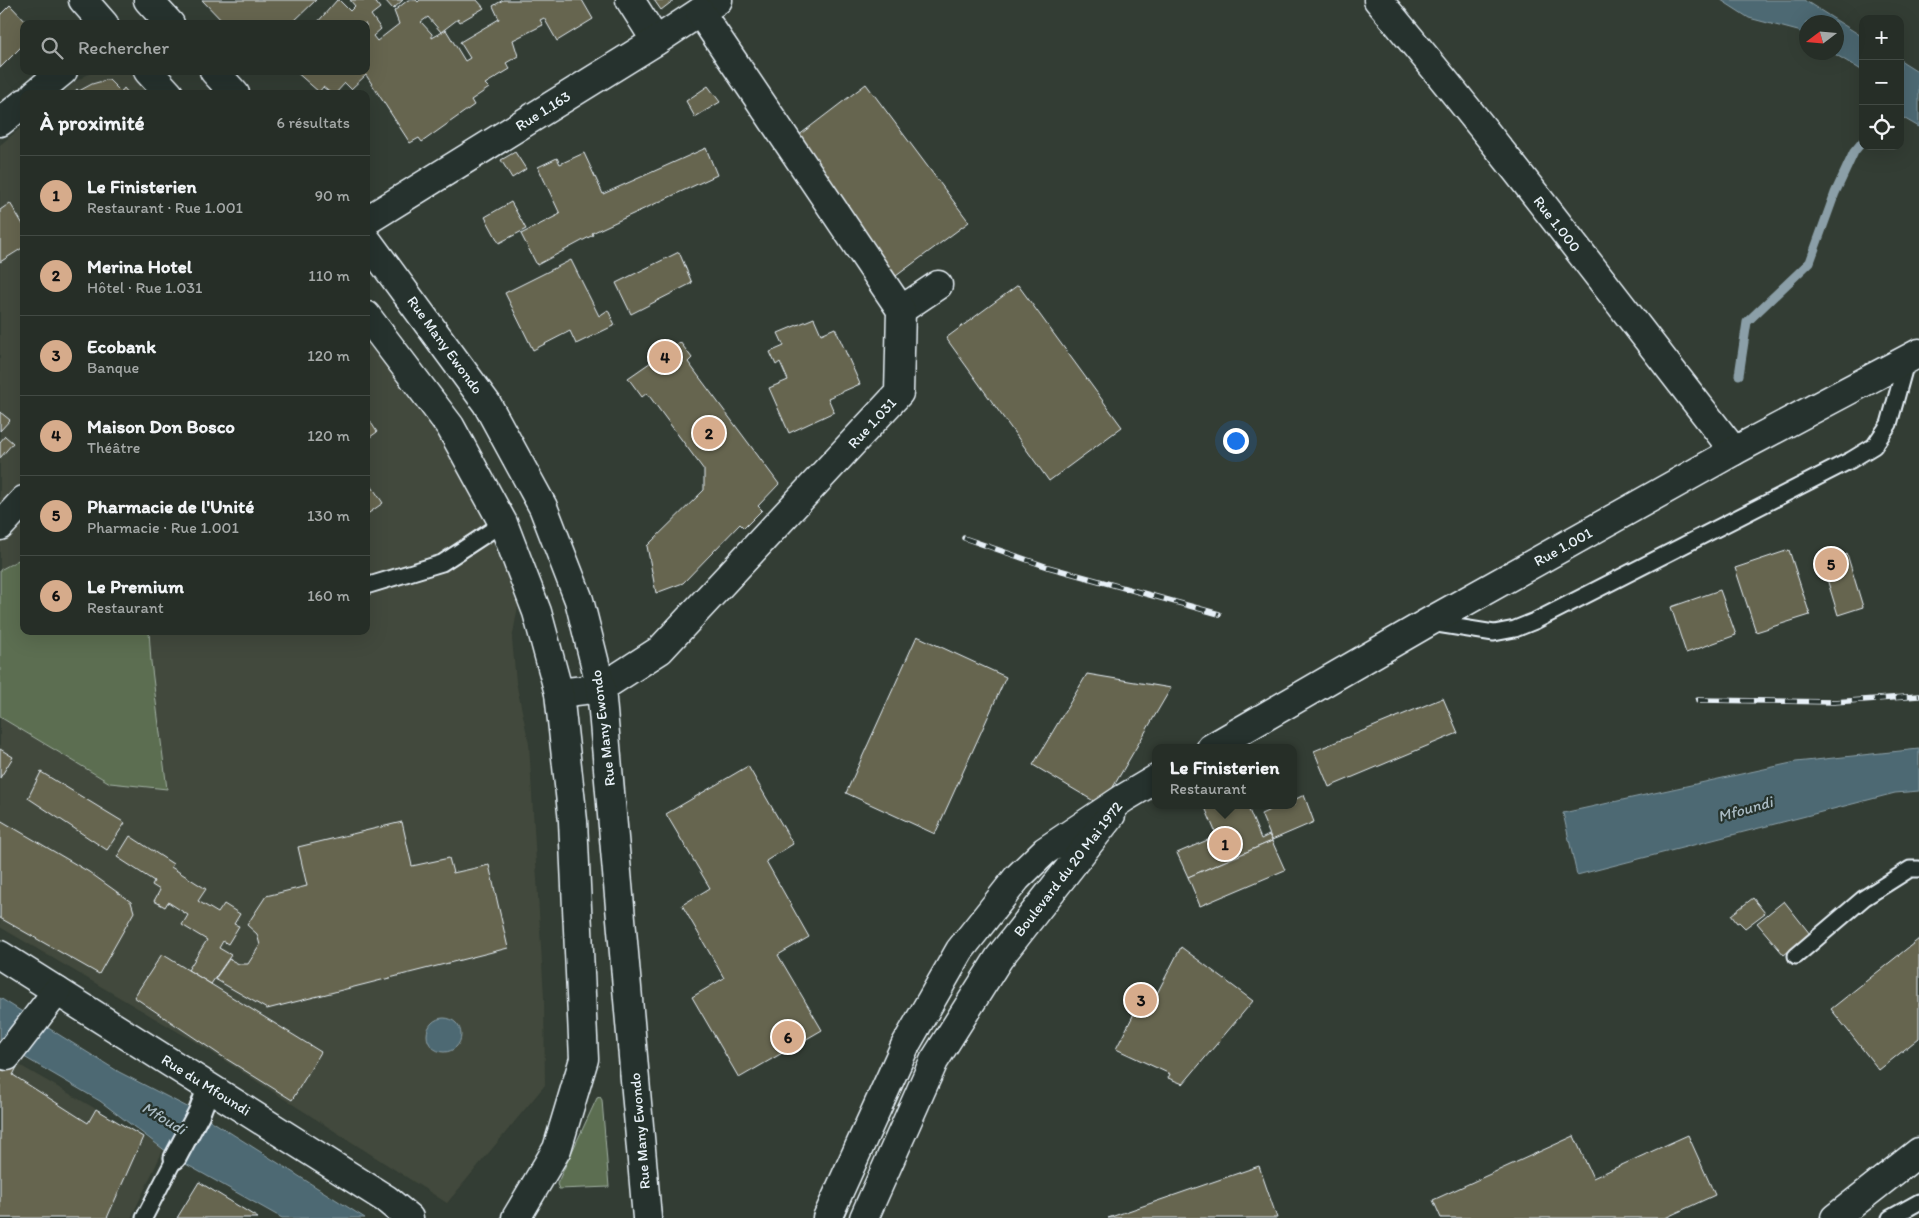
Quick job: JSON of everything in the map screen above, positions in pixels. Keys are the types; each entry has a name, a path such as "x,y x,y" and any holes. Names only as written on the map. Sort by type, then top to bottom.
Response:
{"main road":[{"path":"83,0 100,20"},
{"path":"148,0 166,20"},
{"path":"630,0 656,41"},
{"name":"Rue 1.000","path":"1378,0 1415,44 1734,451"},
{"path":"709,6 902,310 938,285"},
{"name":"Rue 1.163","path":"370,218 656,41 709,6"},
{"path":"40,90 58,75"},
{"path":"152,75 165,90"},
{"path":"218,75 231,90"},
{"path":"0,122 20,106"},
{"name":"Rue Many Ewondo","path":"370,244 487,404 543,507 579,600 601,688 647,1218"},
{"name":"Rue 1.031","path":"559,693 601,688 660,650 899,394 902,310"},
{"path":"370,320 450,426 503,523 537,612 559,693 573,821 584,1058 557,1149 516,1218"},
{"name":"Rue 1.001","path":"1218,744 1428,623 1734,451 1913,355"},
{"path":"0,526 20,504"},
{"path":"1124,798 1152,781"},
{"name":"Boulevard du 20 Mai 1972","path":"827,1218 905,1046 960,950 1017,878 1045,851 1124,798"},
{"name":"Boulevard du 20 Mai 1972","path":"864,1218 934,1061 999,958 1124,798"},
{"name":"Rue du Mfoundi","path":"0,955 386,1199 410,1218"},
{"path":"7,1056 56,992"},
{"path":"1835,1218 1919,1152"}],"street":[{"path":"176,1158 200,1113 209,1087"}],"lane":[{"path":"1428,623 1494,632 1515,629 1544,617 1851,460 1874,446 1889,424 1913,355"},
{"path":"370,585 442,563 503,523"},
{"path":"1796,956 1864,898 1910,869 1919,869"},
{"path":"144,1218 176,1158"},
{"path":"1890,1218 1919,1202"}],"shaded area":[{"path":"87,75 133,75 142,80 151,90 66,90"},
{"path":"20,128 20,635 370,635 370,337 441,435 475,499 503,565 518,606 512,639 516,682 529,744 544,997 545,1085 447,1203 197,1043 0,927 0,145"},
{"path":"0,1054 164,1148 131,1218 0,1218"}],"green space":[{"path":"20,559 20,635 149,635 167,789 110,783 0,717 0,570"},
{"path":"600,1097 602,1100 609,1187 559,1189 557,1184 597,1098"}],"water":[{"path":"1721,0 1804,0 1828,15 1799,15 1799,32 1749,18"},
{"path":"1844,25 1859,34 1859,69 1844,60"},
{"path":"1904,63 1919,72 1919,127 1904,118"},
{"name":"Mfoundi","path":"1919,749 1919,791 1895,793 1577,875 1563,813 1796,762"},
{"name":"Mfoudi","path":"0,998 119,1072 199,1113 365,1218 282,1218 175,1158 100,1101 0,1043"},
{"path":"444,1018 451,1019 456,1023 460,1028 460,1042 456,1047 451,1051 444,1052 437,1051 432,1047 428,1042 427,1035 428,1028 432,1023 437,1019"}],"building":[{"path":"202,0 316,0 295,20 221,20"},
{"path":"337,0 350,11 355,6 350,0 374,0 380,8 371,15 381,29 373,36 377,41 399,24 394,11 408,0 416,0 418,2 420,0 477,0 484,8 460,22 458,19 441,32 428,17 421,22 432,34 432,38 446,30 465,61 470,58 460,42 499,19 493,6 503,0 582,0 593,19 557,41 544,18 540,20 543,25 513,40 518,56 506,63 510,69 485,84 489,88 471,100 474,105 422,142 419,138 410,143 366,75 370,75 370,20 320,20"},
{"path":"385,0 403,0 393,9"},
{"path":"654,0 674,0 661,10"},
{"path":"10,5 24,20 20,20 20,48 0,68 0,15"},
{"path":"300,75 366,75 351,89 345,83 339,90 327,90 323,87 321,90 317,90"},
{"path":"109,80 119,90 81,90 92,84"},
{"path":"866,84 969,222 896,276 794,139"},
{"path":"708,86 720,102 695,117 686,101"},
{"path":"706,148 717,175 592,233 593,235 537,265 521,234 560,214 538,167 557,158 560,164 584,153 603,194"},
{"path":"515,152 526,169 512,178 501,160"},
{"path":"511,202 526,229 499,243 485,217"},
{"path":"10,203 20,219 20,250 0,262 0,210"},
{"path":"679,252 692,283 631,314 616,283"},
{"path":"571,260 599,316 608,310 615,325 576,344 570,331 533,350 505,293"},
{"path":"1018,285 1122,427 1049,481 946,338"},
{"path":"814,318 821,334 835,328 860,384 828,398 834,412 789,433 769,388 788,380 780,362 776,365 770,352 784,346 778,333"},
{"path":"680,342 692,358 688,362 779,484 758,506 762,510 744,528 740,524 683,583 656,593 647,546 704,490 704,470 647,393 642,397 628,378"},
{"path":"0,412 10,420 0,431"},
{"path":"370,421 377,432 370,437"},
{"path":"5,436 13,443 0,458 0,442"},
{"path":"370,484 383,503 370,512"},
{"path":"1789,550 1810,615 1756,632 1735,568"},
{"path":"1847,554 1863,607 1838,615 1824,569"},
{"path":"1720,590 1736,635 1686,653 1671,607"},
{"path":"917,636 1006,677 935,834 846,793"},
{"path":"1087,674 1171,688 1102,806 1033,765"},
{"path":"1443,698 1458,733 1329,787 1314,751"},
{"path":"0,749 13,757 0,778"},
{"path":"748,766 793,844 766,861 809,937 778,955 822,1030 739,1078 692,997 724,978 682,905 710,888 666,814"},
{"path":"41,772 125,823 107,850 28,798"},
{"path":"1304,795 1314,822 1272,840 1261,814 1272,809 1297,809 1297,798"},
{"path":"1206,809 1249,809 1261,839 1269,835 1272,841 1188,877 1177,853 1217,836"},
{"path":"0,820 89,872 131,902 134,912 99,974 0,918"},
{"path":"402,822 412,866 449,858 453,873 489,865 508,948 267,1009 215,979 229,959 239,964 248,964 260,945 257,934 247,925 266,896 307,886 298,847"},
{"path":"130,836 173,864 171,867 206,889 198,901 218,913 224,904 240,914 234,924 239,926 228,944 223,941 219,948 231,955 211,984 188,970 207,940 182,925 188,915 168,902 165,907 154,901 160,890 152,885 154,881 117,857"},
{"path":"1272,841 1285,870 1200,906 1188,877"},
{"path":"1753,898 1765,913 1745,928 1739,922 1737,923 1731,915"},
{"path":"1784,901 1810,934 1784,955 1757,923"},
{"path":"1919,939 1919,1038 1879,1070 1831,1009"},
{"path":"1181,947 1253,1001 1183,1084 1168,1078 1170,1074 1116,1049 1141,1000 1151,1005"},
{"path":"162,954 321,1052 292,1100 220,1055 134,997"},
{"path":"0,1054 18,1065 13,1075 88,1123 96,1109 143,1137 107,1218 0,1218"},
{"path":"1688,1135 1715,1195 1665,1218 1441,1218 1433,1200 1574,1136 1593,1178"},
{"path":"1259,1166 1277,1218 1108,1218"},
{"path":"199,1182 258,1218 177,1218"}],"waterway":[{"path":"1739,375 1747,322 1810,262 1835,193 1854,152 1859,146"}],"railway":[{"path":"964,538 1048,567 1219,614"},
{"path":"1698,700 1834,702 1919,696"}],"place":[{"name":"Maison Don Bosco","path":"665,357"},
{"name":"Merina Hotel","path":"709,433"},
{"name":"Pharmacie de l'Unité","path":"1831,564"},
{"name":"Le Finisterien","path":"1225,844"},
{"name":"Ecobank","path":"1141,1000"},
{"name":"Le Premium","path":"788,1037"}]}
